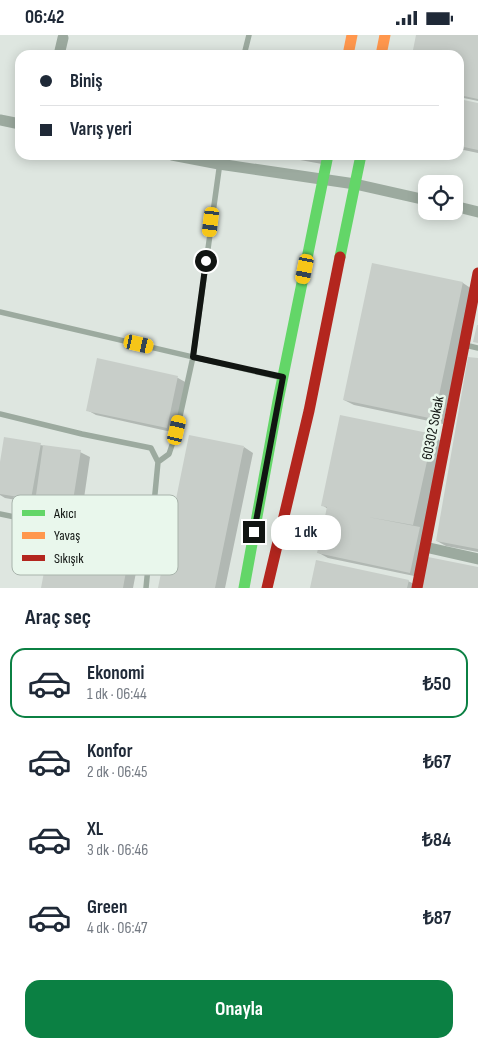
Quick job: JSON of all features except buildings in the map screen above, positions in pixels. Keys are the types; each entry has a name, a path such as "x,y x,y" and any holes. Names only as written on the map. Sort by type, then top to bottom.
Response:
{"main road":[{"path":"349,50 352,35"},
{"path":"382,50 385,35"},
{"path":"244,588 283,377 327,160"},
{"path":"267,588 309,411 360,160"},
{"name":"60302 Sokak","path":"417,588 478,273"}],"street":[{"path":"60,50 63,37"},
{"path":"0,120 15,123"},
{"path":"220,160 355,184 418,198"},
{"path":"463,208 478,212"},
{"path":"425,547 478,559"}],"lane":[{"path":"245,50 249,35"},
{"path":"158,462 169,455 177,430 193,357 220,160"},
{"path":"0,312 283,377"},
{"path":"464,345 478,348"},
{"path":"0,414 151,448 158,462 155,495"},
{"path":"146,588 147,575"}],"traffic: fast":[{"path":"244,588 278,401 327,160"},
{"path":"340,257 360,160"}],"traffic: slow":[{"path":"349,50 352,35"},
{"path":"382,50 385,35"}],"traffic: jam":[{"path":"267,588 309,411 340,257"},
{"path":"417,588 478,273"}],"route":[{"path":"206,261 193,357 283,377 254,532"}]}
